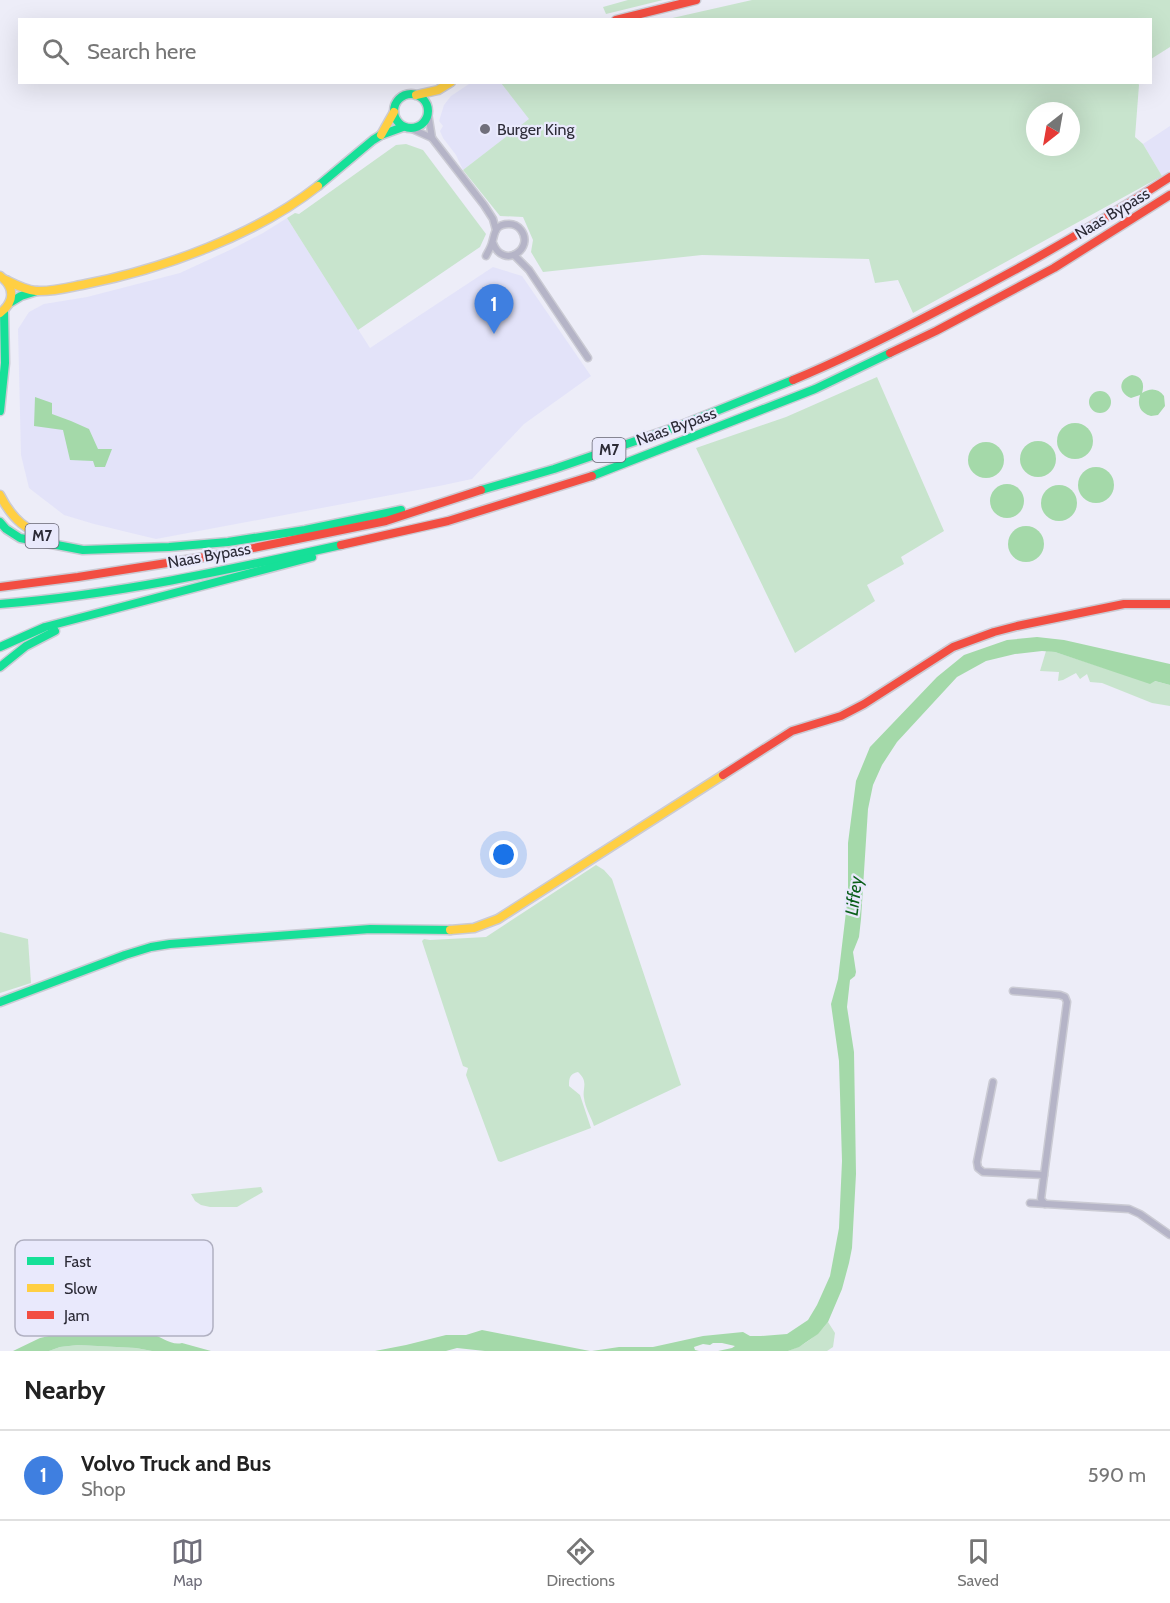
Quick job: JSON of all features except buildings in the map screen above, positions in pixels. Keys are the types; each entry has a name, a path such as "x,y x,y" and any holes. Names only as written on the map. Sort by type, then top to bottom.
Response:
{"main road":[{"path":"624,18 696,0"},
{"path":"408,128 396,121 394,106 400,98 438,90 448,84"},
{"path":"381,135 417,128 425,122 438,90"},
{"path":"416,95 425,102 428,110"},
{"path":"0,411 5,363 2,312 11,302 37,291 103,282 158,267 207,248 257,224 296,201 381,135 394,112"},
{"name":"Naas Bypass","path":"0,587 224,554 386,521 554,469 679,426 807,374 906,327 1005,276 1126,206 1170,177"},
{"name":"Naas Bypass","path":"0,604 40,601 141,586 448,521 603,472 815,388 936,332 1044,273 1170,195"},
{"path":"3,278 22,288 37,291"},
{"path":"3,278 12,290 11,302"},
{"name":"M7","path":"0,522 20,538 83,550 169,547 228,542 304,530 408,509 472,493"},
{"name":"M7","path":"0,495 6,508 22,526 33,532 45,537 102,550"},
{"path":"0,522 0,531"},
{"name":"M7","path":"0,647 45,627 307,559 372,537"},
{"path":"0,1002 125,955 170,944 370,929 474,928 498,919 792,731 849,712 953,647 1017,626 1124,604 1170,604"},
{"name":"M7","path":"0,667 27,645 83,617"}],"street":[{"path":"428,110 432,138 493,219 496,230 493,243 486,256 498,252"},
{"path":"408,128 432,138"},
{"path":"493,219 520,229 524,238 522,248 529,270"},
{"path":"496,230 506,224"},
{"path":"493,243 498,252 506,256 514,255 522,248"},
{"path":"514,255 529,270 588,358"},
{"path":"1013,991 1060,995 1065,997 1067,1002 1041,1199 1045,1204"},
{"path":"993,1082 977,1162 978,1168 983,1172 1044,1175"},
{"path":"1030,1203 1129,1209 1170,1235"}],"shaded area":[{"path":"628,0 663,0 606,14 603,7"},
{"path":"752,0 1170,0 1170,47 1152,58 1152,18 672,18"},
{"path":"469,84 502,84 530,119 463,170 440,131 443,126 439,121 444,105 451,96"},
{"path":"502,84 1138,84 1135,137 1143,144 1162,176 913,313 898,280 875,283 869,259 702,255 543,272 531,252 533,240 523,217 500,216 463,170 529,119"},
{"path":"1170,126 1170,170 1162,176 1143,144"},
{"path":"406,144 423,150 486,234 480,247 358,330 287,218 295,213 299,214 396,145"},
{"path":"287,218 370,348 493,267 522,276 591,376 524,424 472,479 439,486 156,539 64,515 29,488 21,455 18,329 29,312 44,304 87,297 180,273 232,249"},
{"path":"877,377 944,531 901,557 904,564 867,585 875,601 795,653 696,448 786,417"},
{"path":"1046,651 1170,685 1170,706 1152,703 1102,683 1090,682 1087,674 1080,679 1076,673 1058,681 1059,672 1040,671"},
{"path":"596,865 612,879 681,1085 594,1126 585,1101 583,1079 578,1072 575,1073 570,1076 569,1086 580,1095 591,1128 501,1162 498,1161 466,1075 468,1068 463,1066 422,941 424,939 486,937"},
{"path":"0,932 28,939 31,983 0,993"},
{"path":"261,1187 263,1192 237,1207 201,1205 191,1194"},
{"path":"828,1322 835,1333 833,1347 827,1351 788,1351 810,1339"},
{"path":"78,1345 136,1348 152,1351 49,1351"}],"water":[{"path":"1132,375 1142,381 1142,393 1154,390 1164,396 1165,406 1158,415 1147,415 1139,405 1140,395 1131,398 1122,390 1124,380"},
{"path":"1100,391 1108,394 1111,402 1108,410 1100,413 1092,410 1089,402 1092,394"},
{"path":"35,397 52,403 52,414 89,429 98,449 112,449 105,467 95,467 93,461 70,460 63,430 34,426"},
{"path":"1075,423 1088,428 1093,441 1088,454 1075,459 1062,454 1057,441 1062,428"},
{"path":"1038,441 1051,446 1056,459 1051,472 1038,477 1025,472 1020,459 1025,446"},
{"path":"986,442 999,447 1004,460 999,473 986,478 973,473 968,460 973,447"},
{"path":"1096,467 1109,472 1114,485 1109,498 1096,503 1083,498 1078,485 1083,472"},
{"path":"1007,484 1019,489 1024,501 1019,513 1007,518 995,513 990,501 995,489"},
{"path":"1059,485 1072,490 1077,503 1072,516 1059,521 1046,516 1041,503 1046,490"},
{"path":"1026,526 1038,532 1044,544 1038,556 1026,562 1014,556 1008,544 1014,532"},
{"name":"Liffey","path":"1037,637 1064,640 1170,664 1170,685 1155,681 1150,684 1055,652 1015,654 986,661 957,677 897,742 882,765 873,785 868,809 861,919 859,937 853,952 856,972 850,980 847,1007 854,1052 856,1174 852,1248 842,1289 828,1322 818,1334 799,1347 788,1351 718,1351 735,1346 713,1343 694,1347 699,1351 592,1351 619,1347 653,1347 703,1336 743,1332 750,1336 787,1334 808,1320 830,1276 839,1228 842,1161 839,1061 831,1004 838,979 848,895 848,843 856,781 870,747 937,677 964,655 1007,640"},
{"path":"482,1330 590,1351 485,1351 457,1348 446,1351 375,1351 446,1335 466,1335"},
{"path":"49,1336 157,1336 174,1343 211,1351 152,1351 78,1345 49,1351 13,1351"}],"traffic: fast":[{"path":"411,94 423,99 428,111 423,123 411,128 399,123 394,111 399,99 411,94"},
{"path":"318,186 373,140 403,127"},
{"path":"11,302 37,291"},
{"path":"0,411 5,363 4,312"},
{"path":"592,476 815,389 890,353"},
{"path":"481,490 554,469 679,426 793,380"},
{"path":"0,522 20,538 83,550 228,542 305,530 401,510"},
{"path":"0,604 129,588 341,545"},
{"path":"0,647 45,627 312,557"},
{"path":"0,667 26,646 55,631"},
{"path":"0,1002 151,947 370,929 450,930"}],"traffic: slow":[{"path":"416,95 438,90 448,84"},
{"path":"381,135 394,112"},
{"path":"6,280 28,290 49,291 146,269 238,235 293,204 318,186"},
{"path":"0,276 11,290 11,299 0,313"},
{"path":"0,495 15,518 21,523 35,533 53,539"},
{"path":"450,930 474,928 498,919 723,775"}],"traffic: jam":[{"path":"624,18 696,0"},
{"path":"793,380 868,346 1000,278 1086,229 1170,177"},
{"path":"890,353 1054,268 1170,195"},
{"path":"341,545 448,521 592,476"},
{"path":"0,587 224,554 386,521 481,490"},
{"path":"723,775 792,731 841,716 864,704 953,647 1017,626 1124,604 1170,604"}],"place":[{"name":"Burger King","path":"485,129"},
{"name":"Volvo Truck and Bus","path":"494,334"}]}
